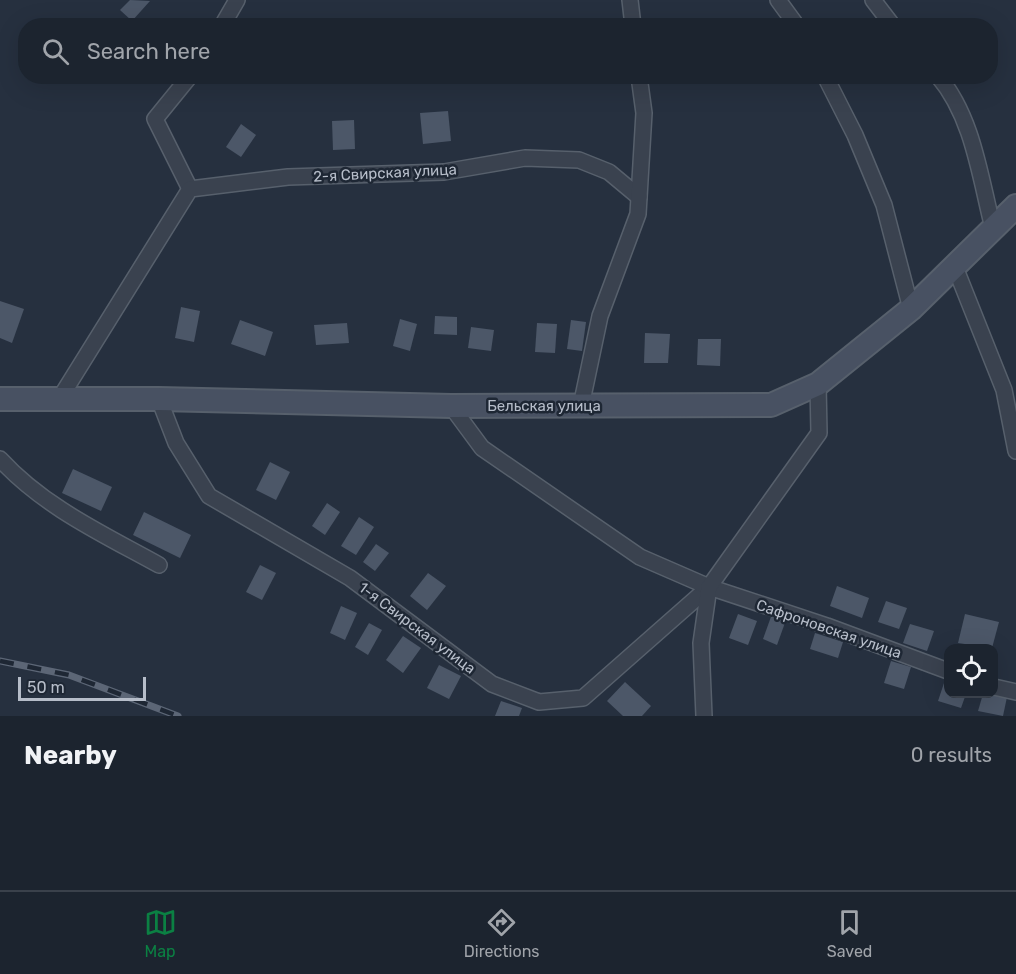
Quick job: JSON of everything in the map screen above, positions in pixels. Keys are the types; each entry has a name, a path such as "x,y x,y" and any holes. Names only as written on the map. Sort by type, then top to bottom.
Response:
{"street":[{"path":"227,18 237,0"},
{"path":"630,0 632,18"},
{"path":"778,0 791,18"},
{"path":"873,0 887,18"},
{"path":"82,406 60,399 190,189 155,119 183,84"},
{"path":"581,405 600,316 638,214 644,113 640,84"},
{"path":"829,84 855,135 884,205 911,309"},
{"path":"944,84 951,92 971,140 993,228"},
{"name":"2-я Свирская улица","path":"190,189 288,177 444,172 525,158 579,160 609,172 639,197"},
{"name":"Бельская улица","path":"0,399 159,399 450,406 771,405 818,384 911,309 1016,206"},
{"path":"955,267 1010,389 1016,451"},
{"path":"704,716 701,643 709,587 819,433 818,384"},
{"name":"1-я Свирская улица","path":"159,399 176,443 209,496 350,578 492,684 538,702 583,698 709,587"},
{"name":"Сафроновская улица","path":"450,406 482,448 640,557 709,587 827,626 944,670"},
{"path":"0,459 18,479 51,504 159,565"},
{"path":"998,688 1016,692"}],"building":[{"path":"130,0 150,1 135,18 129,18 120,10"},
{"path":"448,111 451,141 423,144 420,113"},
{"path":"354,120 355,149 333,150 332,121"},
{"path":"241,124 256,135 241,157 226,147"},
{"path":"0,301 24,309 12,343 0,338"},
{"path":"181,307 200,311 194,342 175,338"},
{"path":"435,316 457,317 457,335 434,334"},
{"path":"400,319 417,324 410,351 393,346"},
{"path":"240,320 273,332 265,356 231,344"},
{"path":"571,320 586,322 582,351 567,349"},
{"path":"347,323 349,343 316,345 314,325"},
{"path":"537,323 557,324 555,353 535,352"},
{"path":"471,327 494,330 491,351 468,348"},
{"path":"645,333 670,334 668,363 644,363"},
{"path":"698,339 721,339 720,366 697,365"},
{"path":"270,462 290,472 276,500 256,490"},
{"path":"73,469 112,487 101,511 62,493"},
{"path":"327,503 340,512 325,535 312,526"},
{"path":"144,512 191,535 180,558 133,535"},
{"path":"359,517 374,527 356,555 341,546"},
{"path":"376,544 389,553 375,571 363,562"},
{"path":"260,565 276,573 262,600 246,592"},
{"path":"428,573 446,586 427,610 410,596"},
{"path":"837,586 869,598 862,618 830,606"},
{"path":"886,601 907,608 899,629 878,622"},
{"path":"341,606 357,613 345,640 330,633"},
{"path":"738,614 757,621 748,645 729,638"},
{"path":"772,614 786,620 777,645 763,639"},
{"path":"965,614 999,622 993,644 958,643"},
{"path":"369,623 382,630 368,655 355,647"},
{"path":"910,624 934,631 927,651 903,643"},
{"path":"815,633 843,642 838,658 810,649"},
{"path":"403,636 421,648 403,673 386,660"},
{"path":"891,661 911,667 904,689 884,683"},
{"path":"439,665 461,676 449,699 427,688"},
{"path":"625,682 651,706 642,716 623,716 607,701"},
{"path":"944,683 944,698 965,698 961,708 938,701"},
{"path":"1007,697 1003,716 978,711 982,698"},
{"path":"501,701 522,708 519,716 495,716"}],"railway":[{"path":"0,661 69,675 178,716"}]}
